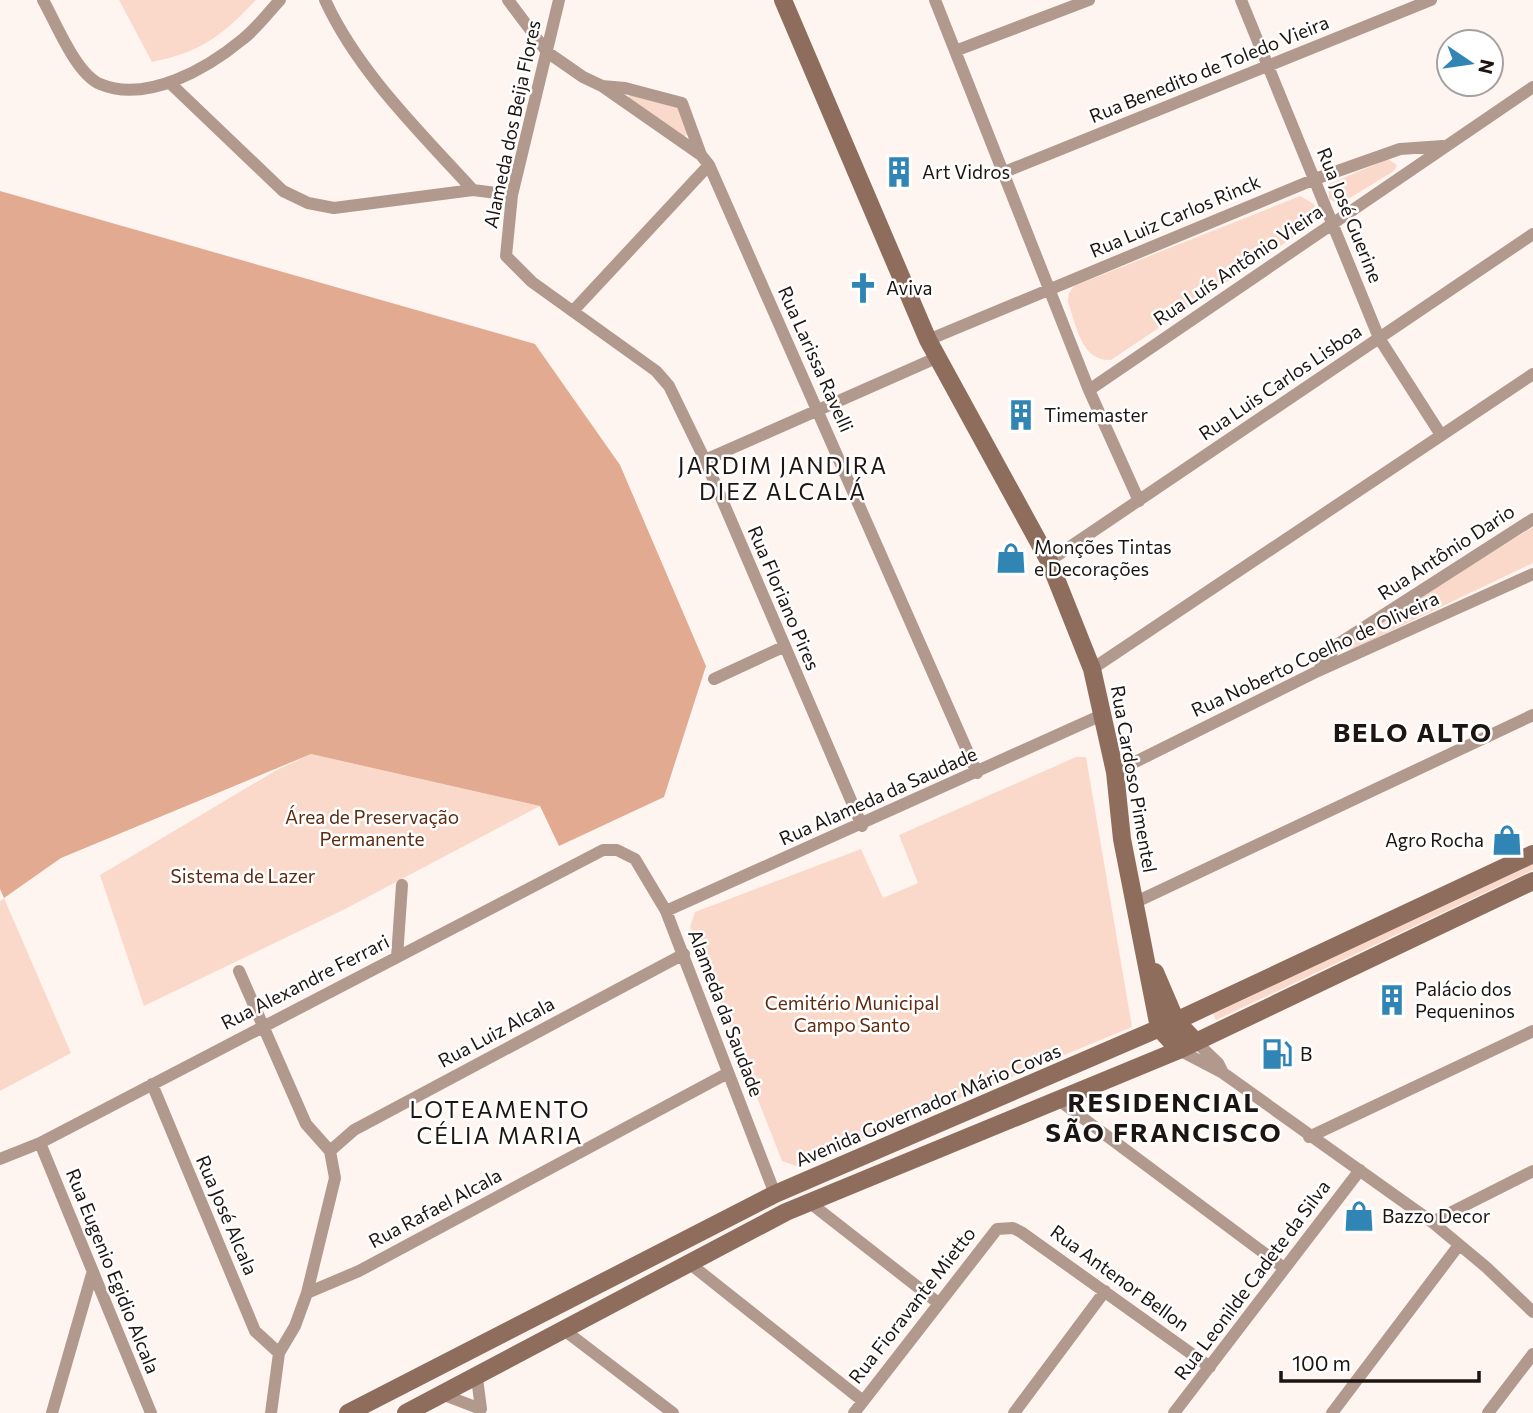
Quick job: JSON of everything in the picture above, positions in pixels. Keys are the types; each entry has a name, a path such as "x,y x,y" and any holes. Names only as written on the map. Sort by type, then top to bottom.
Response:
{"main road":[{"name":"Rua Cardoso Pimentel","path":"783,0 936,358 1049,561 1092,669 1115,772 1122,839 1158,1028 1187,1046"},
{"name":"Avenida Governador Mário Covas","path":"348,1413 775,1194 1176,1021 1533,854"},
{"path":"406,1413 809,1202 1060,1101 1187,1046 1533,881"},
{"name":"Rua Cardoso Pimentel","path":"1146,961 1156,973 1187,1046"}],"street":[{"path":"43,0 76,62 99,84 132,90 171,84 243,39 280,0"},
{"path":"325,0 333,19 392,100 473,190"},
{"path":"508,0 547,52 583,77 602,86 705,160 573,311"},
{"name":"Alameda dos Beija Flores","path":"506,256 512,195 559,0"},
{"path":"935,0 1089,390 1139,501"},
{"path":"955,51 1089,0"},
{"name":"Rua José Guerine","path":"1241,0 1379,338 1441,435"},
{"name":"Rua Benedito de Toledo Vieira","path":"1002,173 1431,0"},
{"path":"171,84 283,191 308,203 334,208 473,190 512,195"},
{"name":"Rua Larissa Ravelli","path":"602,86 625,88 682,103 977,773"},
{"name":"Rua Luís Antônio Vieira","path":"1089,390 1533,87"},
{"name":"Rua Luiz Carlos Rinck","path":"928,340 1315,178 1401,149 1443,146"},
{"name":"Rua Luis Carlos Lisboa","path":"1049,561 1533,233"},
{"name":"Rua Floriano Pires","path":"506,256 532,282 664,378 705,460 862,826"},
{"path":"705,460 936,358"},
{"path":"1092,669 1533,374"},
{"name":"Rua Antônio Dario","path":"1318,671 1338,644 1533,519"},
{"name":"Rua Noberto Coelho de Oliveira","path":"1115,772 1318,671 1533,574"},
{"path":"714,679 783,647"},
{"name":"Rua Alameda da Saudade","path":"666,911 862,826 1104,714"},
{"path":"1136,902 1533,715"},
{"name":"Rua Alexandre Ferrari","path":"0,1159 40,1143 603,849 628,853"},
{"name":"Alameda da Saudade","path":"628,853 644,871 666,911 775,1194"},
{"path":"397,957 402,885"},
{"name":"Rua Luiz Alcala","path":"330,1151 354,1130 684,954"},
{"path":"239,971 306,1124 330,1151 335,1178 307,1293 295,1326 279,1353 271,1413"},
{"path":"1309,1137 1533,1031"},
{"name":"Rua Cardoso Pimentel","path":"1187,1046 1309,1137 1432,1222 1533,1312"},
{"name":"Rua Rafael Alcala","path":"307,1293 359,1271 728,1073"},
{"name":"Rua José Alcala","path":"152,1084 255,1331 279,1353"},
{"path":"1060,1101 1284,1268"},
{"name":"Rua Eugenio Egidio Alcala","path":"40,1143 151,1413"},
{"name":"Rua Leonilde Cadete da Silva","path":"1174,1413 1360,1170"},
{"path":"1432,1222 1533,1171"},
{"path":"809,1202 937,1302"},
{"name":"Rua Fioravante Mietto","path":"854,1413 996,1228 1005,1227"},
{"name":"Rua Antenor Bellon","path":"1005,1227 1021,1231 1210,1367"},
{"path":"1332,1413 1460,1245"},
{"path":"689,1263 863,1401"},
{"path":"52,1413 92,1275"},
{"path":"1014,1413 1105,1290"},
{"path":"564,1330 673,1413"},
{"path":"1488,1413 1533,1353"},
{"path":"477,1378 484,1411"},
{"path":"444,1395 484,1411"}],"green space":[{"path":"119,0 256,0 210,41 184,53 152,62"},
{"path":"630,94 676,102 688,134 684,137 628,98"},
{"path":"1388,159 1397,165 1394,171 1340,204 1329,199 1329,184"},
{"path":"1300,196 1314,204 1316,214 1313,224 1111,360 1101,359 1086,348 1077,331 1068,302 1069,293 1074,286"},
{"path":"1533,527 1533,563 1351,650 1345,647 1346,642"},
{"name":"Sistema de Lazer","path":"311,754 540,806 345,909 144,1006 100,875 275,771"},
{"name":"Cemitério Municipal Campo Santo","path":"1076,757 1086,757 1132,1027 796,1166 782,1161 690,927 695,912 861,849 883,898 918,883 899,835"},
{"path":"1533,862 1533,870 1216,1020 1213,1014"},
{"path":"4,898 71,1053 0,1091 0,901"}],"shaded area":[{"path":"0,191 535,344 620,465 706,666 664,797 559,846 540,806 311,754 61,858 4,898 0,889"}],"place":[{"name":"Art Vidros","path":"899,172"},
{"name":"Aviva","path":"863,288"},
{"name":"Timemaster","path":"1021,415"},
{"name":"Monções Tintas e Decorações","path":"1011,558"},
{"name":"Agro Rocha","path":"1507,840"},
{"name":"Palácio dos Pequeninos","path":"1392,1000"},
{"name":"B","path":"1277,1054"},
{"name":"Bazzo Decor","path":"1359,1216"}],"district":[{"name":"JARDIM JANDIRA DIEZ ALCALÁ","path":"783,479"},
{"name":"BELO ALTO","path":"1413,733"},
{"name":"RESIDENCIAL SÃO FRANCISCO","path":"1164,1118"},
{"name":"LOTEAMENTO CÉLIA MARIA","path":"500,1123"}],"park label":[{"name":"Área de Preservação Permanente","path":"372,828"}]}
